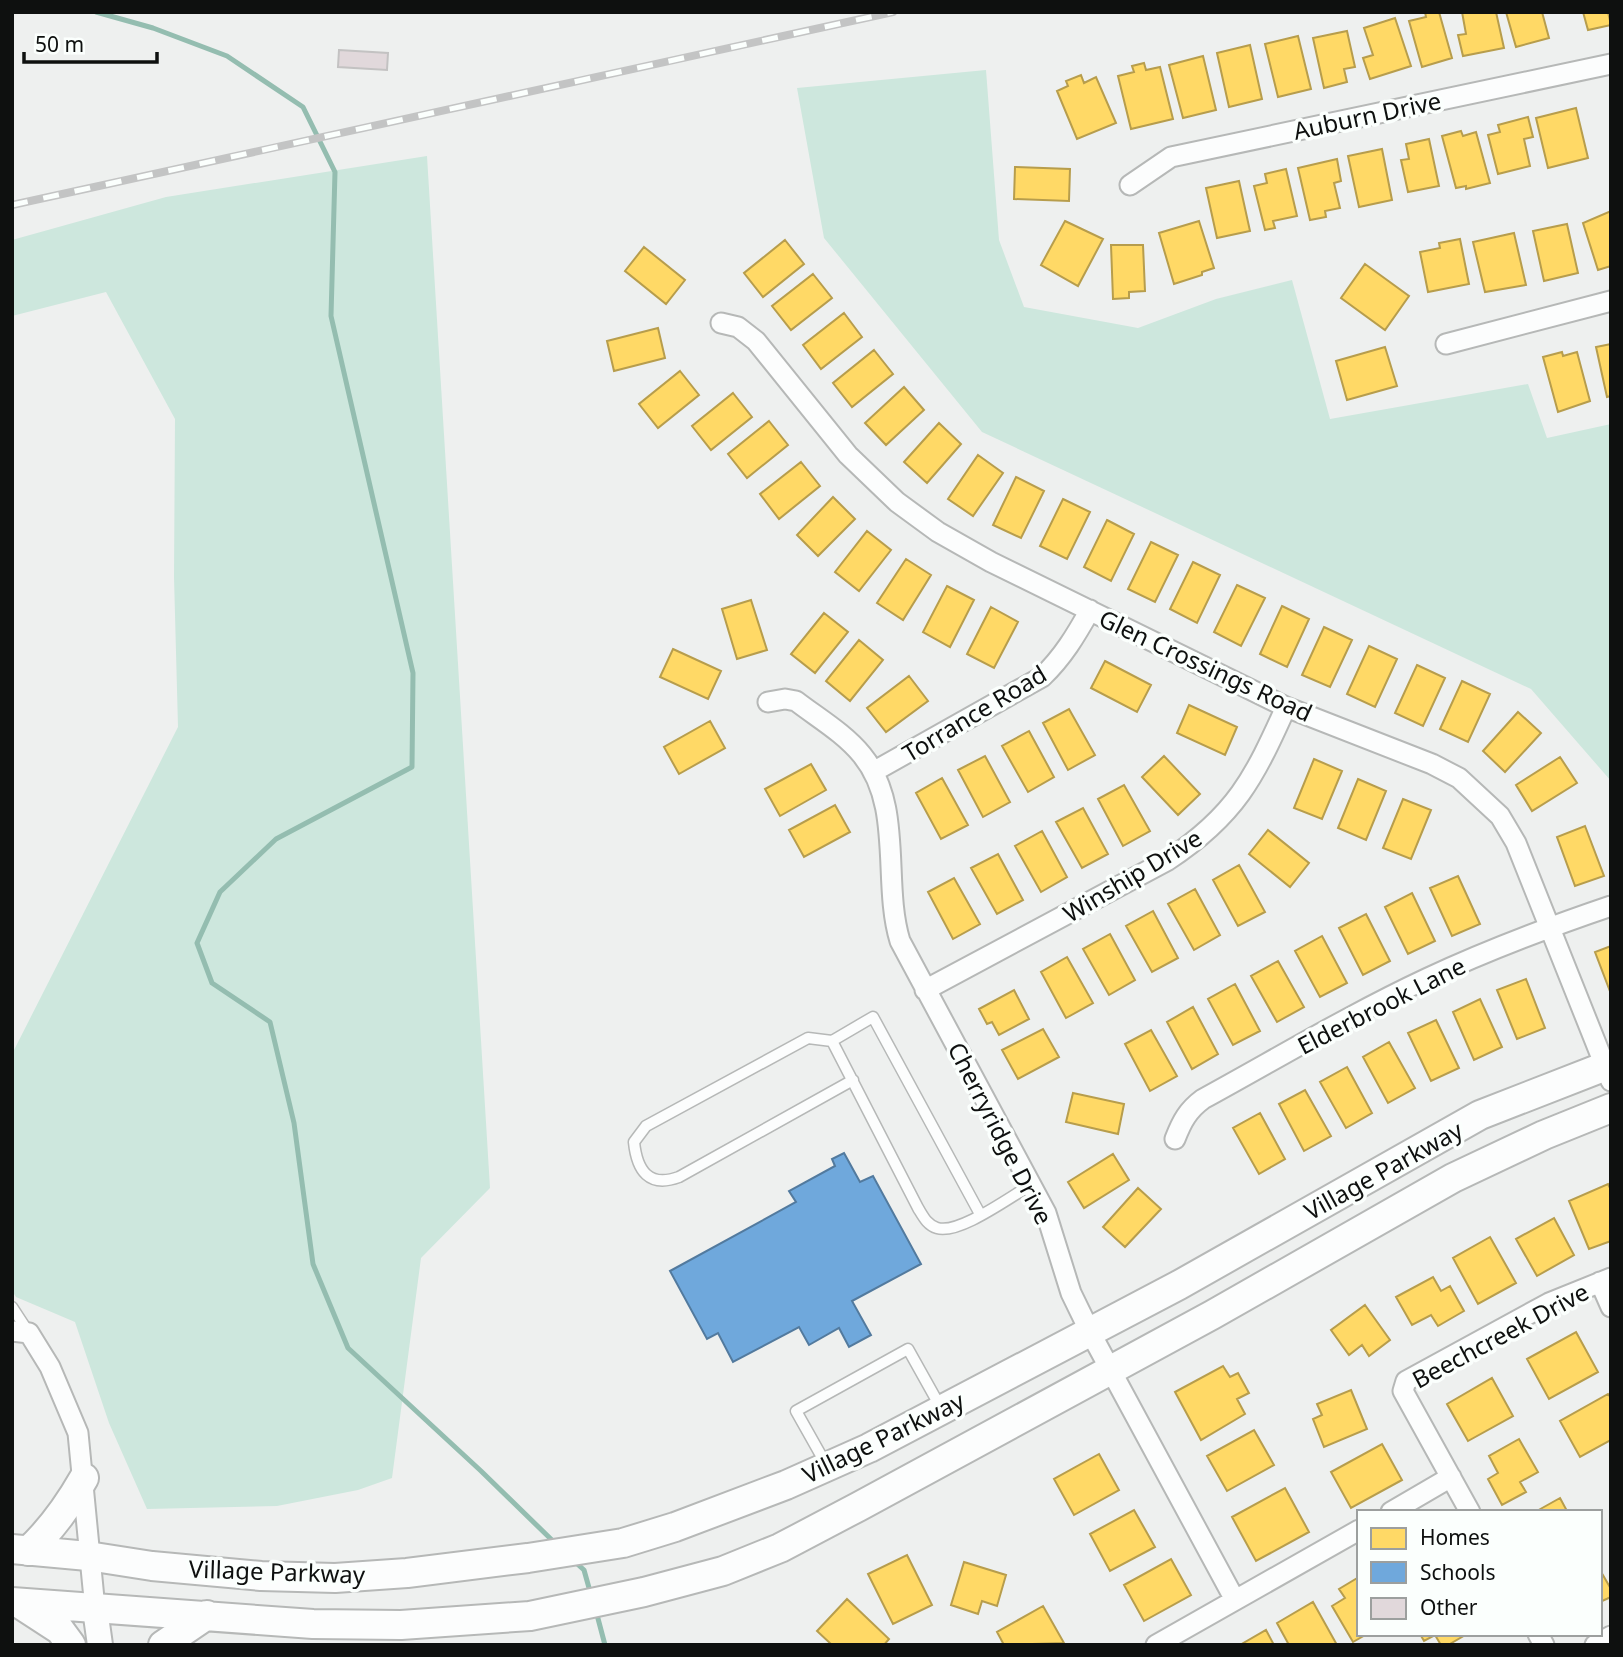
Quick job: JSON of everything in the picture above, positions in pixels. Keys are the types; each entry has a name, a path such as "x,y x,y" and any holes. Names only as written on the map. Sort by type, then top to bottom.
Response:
{"main road":[{"name":"Village Parkway","path":"20,1550 261,1576 335,1578 407,1573 623,1543 786,1485 827,1466 1179,1285 1480,1115 1609,1070"},
{"name":"Village Parkway","path":"15,1602 313,1623 401,1625 530,1616 644,1592 723,1571 780,1548 1110,1371 1453,1178 1544,1135 1611,1108"},
{"path":"20,1550 53,1527 84,1478"},
{"path":"15,1602 60,1630 71,1645"},
{"path":"163,1645 207,1615"}],"street":[{"name":"Auburn Drive","path":"1130,185 1171,157 1611,64"},
{"path":"1446,344 1611,301"},
{"name":"Glen Crossings Road","path":"721,323 738,327 757,341 848,455 897,502 938,532 980,556 1286,707 1432,764 1459,778 1480,795 1500,816 1516,843 1609,1070"},
{"name":"Torrance Road","path":"873,772 1042,677 1069,647 1090,610"},
{"name":"Cherryridge Drive","path":"768,702 785,699 796,701 852,744 873,772 881,790 886,814 900,941 1046,1213 1071,1293 1090,1332 1236,1600"},
{"name":"Winship Drive","path":"925,990 1168,860 1195,842 1221,819 1244,791 1260,764 1286,707"},
{"name":"Elderbrook Lane","path":"1175,1139 1182,1119 1203,1098 1382,1000 1480,955 1611,905"},
{"path":"1605,1280 1611,1307"},
{"name":"Beechcreek Drive","path":"1469,1510 1403,1391 1406,1381 1549,1303 1605,1280"},
{"path":"21,1332 50,1367 78,1433 84,1478 88,1556 100,1645"},
{"path":"1394,1510 1451,1477"},
{"path":"1156,1645 1357,1531"},
{"path":"1595,1645 1611,1636"}],"lane":[{"path":"853,1080 680,1177 665,1182 658,1180 650,1177 636,1163 635,1142 646,1126 808,1038 832,1041 873,1017 980,1214"},
{"path":"832,1041 927,1222 937,1228 956,1228 1031,1185"},
{"path":"12,1307 21,1332"},
{"path":"827,1466 796,1411 908,1349 942,1409"}],"green space":[{"path":"986,70 999,240 1024,307 1138,328 1216,299 1292,280 1330,419 1528,384 1547,438 1611,424 1611,781 1531,689 982,432 824,238 797,88"},
{"path":"427,156 490,1188 421,1258 392,1478 358,1490 277,1506 147,1509 109,1423 75,1322 16,1297 12,1291 12,1054 178,727 174,577 175,419 106,292 12,316 12,240 166,197"}],"building: Homes":[{"path":"1425,12 1439,12 1452,58 1422,67 1409,21 1426,17"},
{"path":"1462,12 1496,12 1504,48 1463,56 1458,35 1466,34"},
{"path":"1506,12 1542,12 1549,38 1516,47"},
{"path":"1583,12 1608,12 1611,25 1588,30"},
{"path":"1395,18 1411,66 1370,79 1363,58 1373,55 1364,28"},
{"path":"1347,31 1355,67 1344,69 1347,82 1324,88 1313,38"},
{"path":"1298,36 1311,89 1278,97 1265,44"},
{"path":"1250,45 1262,99 1229,107 1217,53"},
{"path":"1203,56 1216,110 1183,118 1169,65"},
{"path":"1144,63 1146,70 1160,67 1173,119 1131,129 1118,76 1134,72 1132,66"},
{"path":"1081,75 1084,83 1096,77 1116,123 1077,139 1057,91 1068,86 1066,81"},
{"path":"1576,108 1588,158 1548,168 1536,118"},
{"path":"1528,117 1533,137 1524,139 1530,166 1498,174 1488,135 1500,132 1498,125"},
{"path":"1461,131 1463,136 1476,132 1490,183 1466,189 1466,186 1456,188 1442,136"},
{"path":"1429,139 1439,186 1408,192 1401,160 1409,159 1406,144"},
{"path":"1382,149 1392,200 1359,207 1348,156"},
{"path":"1337,159 1341,181 1334,183 1340,208 1325,211 1326,217 1310,220 1298,168"},
{"path":"1015,167 1070,169 1069,201 1014,199"},
{"path":"1286,169 1297,216 1273,221 1275,228 1265,230 1254,186 1267,183 1265,174"},
{"path":"1239,181 1250,231 1217,238 1206,188"},
{"path":"1611,211 1611,266 1598,270 1583,223"},
{"path":"1065,221 1103,239 1078,286 1041,265"},
{"path":"1199,221 1214,268 1174,284 1159,233"},
{"path":"1567,224 1578,273 1544,281 1533,231"},
{"path":"1514,233 1526,285 1485,292 1473,242"},
{"path":"1460,239 1469,284 1428,292 1420,252 1440,248 1439,243"},
{"path":"785,240 804,264 763,297 744,273"},
{"path":"1111,245 1143,245 1145,291 1129,292 1129,298 1113,299"},
{"path":"644,247 685,280 666,304 625,271"},
{"path":"1365,264 1409,296 1385,330 1341,298"},
{"path":"813,274 832,298 791,330 772,306"},
{"path":"844,313 862,337 821,369 803,345"},
{"path":"658,328 665,358 614,371 607,341"},
{"path":"1611,344 1611,396 1607,397 1596,347"},
{"path":"1385,347 1397,386 1347,400 1336,361"},
{"path":"874,350 893,374 852,407 833,383"},
{"path":"1562,352 1563,356 1577,352 1590,401 1558,412 1543,357"},
{"path":"680,371 699,395 658,428 639,404"},
{"path":"904,387 924,410 886,445 865,423"},
{"path":"733,393 752,417 711,450 692,426"},
{"path":"769,421 788,445 747,478 728,454"},
{"path":"939,423 961,444 927,483 904,462"},
{"path":"978,455 1003,473 973,516 948,499"},
{"path":"801,462 820,486 779,519 760,494"},
{"path":"1016,477 1044,491 1021,538 993,525"},
{"path":"833,497 855,519 818,556 797,535"},
{"path":"1063,499 1090,512 1067,559 1040,546"},
{"path":"1107,520 1134,534 1111,581 1084,567"},
{"path":"867,531 891,550 859,591 835,572"},
{"path":"1151,542 1178,555 1155,602 1128,589"},
{"path":"906,559 931,575 903,620 877,603"},
{"path":"1193,562 1220,575 1197,623 1170,609"},
{"path":"1237,585 1265,598 1241,646 1214,632"},
{"path":"947,586 974,600 950,647 923,632"},
{"path":"751,600 767,650 737,659 722,609"},
{"path":"1282,606 1309,619 1287,667 1260,654"},
{"path":"991,607 1018,622 994,668 967,654"},
{"path":"824,613 848,632 815,673 791,654"},
{"path":"1324,627 1352,640 1330,687 1302,675"},
{"path":"859,640 883,660 850,701 826,681"},
{"path":"1369,646 1397,659 1375,707 1347,694"},
{"path":"673,649 721,671 708,699 660,677"},
{"path":"1105,661 1151,685 1137,712 1091,688"},
{"path":"1417,665 1445,678 1423,726 1395,713"},
{"path":"909,676 928,701 886,732 867,708"},
{"path":"1462,681 1490,694 1468,742 1440,729"},
{"path":"1189,705 1237,727 1225,755 1177,733"},
{"path":"1069,709 1095,755 1068,770 1043,723"},
{"path":"1518,712 1541,733 1505,772 1483,751"},
{"path":"710,721 725,748 679,774 664,747"},
{"path":"1029,731 1054,777 1028,792 1002,746"},
{"path":"985,756 1010,802 983,817 958,770"},
{"path":"1164,756 1200,794 1178,815 1142,777"},
{"path":"1560,757 1577,783 1532,811 1516,785"},
{"path":"1314,759 1342,771 1322,819 1294,808"},
{"path":"811,764 826,790 780,816 765,789"},
{"path":"942,778 968,825 941,839 916,793"},
{"path":"1358,779 1386,791 1366,840 1338,828"},
{"path":"1124,785 1150,831 1123,846 1098,799"},
{"path":"1403,799 1431,810 1411,859 1383,848"},
{"path":"835,805 850,832 804,857 789,830"},
{"path":"1083,808 1108,854 1082,868 1056,822"},
{"path":"1585,826 1604,876 1575,886 1557,837"},
{"path":"1268,830 1309,863 1290,887 1249,854"},
{"path":"1042,831 1067,877 1041,892 1015,846"},
{"path":"998,854 1023,900 997,914 971,868"},
{"path":"1239,865 1265,912 1238,926 1213,880"},
{"path":"1458,876 1480,924 1452,936 1430,888"},
{"path":"954,878 980,924 953,939 928,892"},
{"path":"1195,889 1220,935 1194,950 1168,904"},
{"path":"1412,893 1435,941 1408,954 1385,907"},
{"path":"1153,911 1178,958 1152,972 1126,926"},
{"path":"1366,914 1390,961 1363,975 1339,928"},
{"path":"1110,934 1135,980 1109,995 1083,949"},
{"path":"1322,936 1347,983 1320,997 1295,951"},
{"path":"1611,946 1611,994 1595,952"},
{"path":"1067,957 1093,1003 1066,1018 1041,972"},
{"path":"1278,961 1304,1007 1277,1022 1251,976"},
{"path":"1526,979 1545,1028 1517,1039 1497,990"},
{"path":"1235,984 1260,1031 1233,1045 1208,999"},
{"path":"1014,990 1029,1019 999,1035 992,1022 987,1024 979,1009"},
{"path":"1480,999 1502,1047 1474,1060 1453,1012"},
{"path":"1193,1007 1218,1054 1192,1069 1167,1022"},
{"path":"1436,1020 1459,1068 1431,1081 1408,1033"},
{"path":"1043,1029 1059,1057 1018,1079 1002,1050"},
{"path":"1151,1030 1177,1076 1150,1091 1125,1044"},
{"path":"1389,1042 1415,1088 1388,1103 1363,1057"},
{"path":"1347,1067 1372,1113 1346,1128 1320,1082"},
{"path":"1305,1090 1331,1136 1304,1151 1279,1104"},
{"path":"1073,1093 1124,1104 1118,1134 1066,1122"},
{"path":"1260,1113 1285,1159 1259,1174 1233,1128"},
{"path":"1113,1154 1129,1180 1084,1208 1068,1182"},
{"path":"1608,1184 1611,1190 1611,1241 1589,1249 1569,1201"},
{"path":"1138,1188 1161,1209 1125,1247 1103,1227"},
{"path":"1554,1218 1574,1255 1537,1276 1516,1239"},
{"path":"1490,1237 1516,1283 1478,1304 1453,1258"},
{"path":"1433,1277 1441,1291 1450,1286 1464,1311 1438,1326 1431,1315 1412,1325 1396,1297"},
{"path":"1365,1305 1390,1340 1369,1356 1362,1345 1349,1355 1331,1330"},
{"path":"1576,1332 1598,1372 1549,1399 1527,1359"},
{"path":"1223,1366 1230,1377 1238,1373 1249,1393 1237,1399 1245,1414 1201,1440 1175,1392"},
{"path":"1492,1378 1513,1416 1468,1441 1447,1404"},
{"path":"1351,1390 1367,1429 1324,1447 1313,1419 1322,1415 1317,1404"},
{"path":"1608,1394 1611,1398 1611,1440 1580,1457 1560,1421"},
{"path":"1254,1430 1274,1465 1227,1491 1207,1456"},
{"path":"1519,1439 1538,1472 1520,1482 1526,1492 1502,1505 1488,1479 1498,1473 1489,1456"},
{"path":"1382,1444 1402,1480 1351,1508 1331,1472"},
{"path":"1099,1454 1119,1490 1074,1515 1054,1479"},
{"path":"1285,1488 1309,1532 1256,1561 1232,1517"},
{"path":"1560,1498 1566,1510 1539,1510"},
{"path":"1134,1510 1155,1547 1110,1571 1090,1534"},
{"path":"907,1555 932,1605 893,1624 868,1574"},
{"path":"1171,1559 1191,1595 1144,1621 1124,1585"},
{"path":"964,1562 1006,1575 997,1606 982,1601 978,1614 951,1605"},
{"path":"1602,1573 1611,1589 1611,1597 1602,1601"},
{"path":"1357,1578 1357,1636 1364,1636 1353,1642 1332,1606 1345,1598 1339,1589"},
{"path":"847,1599 889,1639 884,1645 832,1645 817,1631"},
{"path":"1313,1602 1337,1645 1289,1645 1277,1623"},
{"path":"1043,1606 1064,1643 1004,1645 997,1632"},
{"path":"1266,1630 1274,1645 1240,1645"},
{"path":"1436,1636 1464,1636 1448,1645 1441,1645"}],"building: Schools":[{"path":"844,1153 860,1182 873,1176 921,1264 852,1301 871,1335 849,1347 839,1328 809,1345 799,1327 733,1362 718,1333 707,1339 670,1271 796,1202 789,1191 835,1166 832,1159"}],"building: Other":[{"path":"339,50 388,53 387,70 338,67"}],"waterway":[{"path":"96,12 153,28 227,56 303,107 335,172 331,316 413,673 412,767 276,839 220,892 197,943 212,983 270,1022 294,1123 313,1264 348,1348 557,1545"},
{"path":"574,1561 584,1570 591,1595"},
{"path":"596,1611 605,1645"}],"railway":[{"path":"12,205 893,12"}]}
